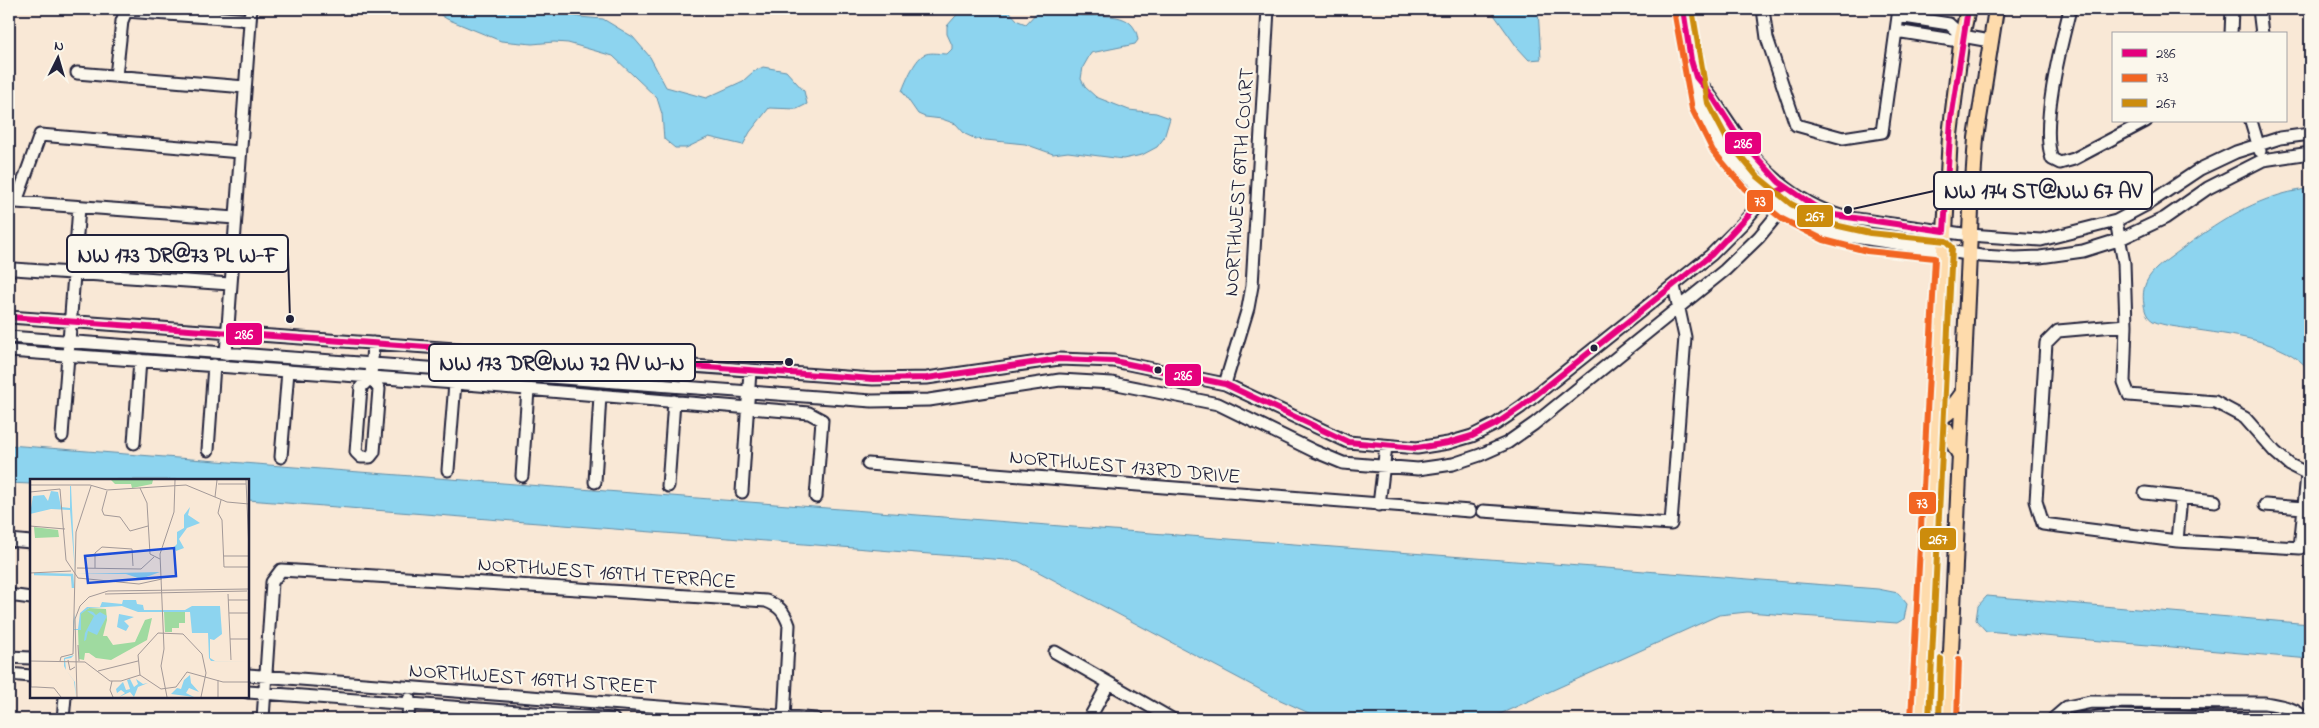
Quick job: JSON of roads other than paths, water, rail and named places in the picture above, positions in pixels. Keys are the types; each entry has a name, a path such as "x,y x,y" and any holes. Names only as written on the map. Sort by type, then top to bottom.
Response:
{"main road":[{"path":"1920,719 1950,134 1962,36 1968,9"},
{"path":"1948,719 1962,394 1976,138 1996,9"},
{"path":"1935,422 1948,413 1962,394"},
{"path":"1935,422 1946,430 1960,454"}],"street":[{"name":"NORTHWEST 69TH COURT","path":"1224,384 1248,308 1252,286 1268,9"},
{"path":"1683,9 1691,60 1696,77 1699,104 1723,149 1766,196 1782,209 1805,223 1828,233 2006,258 2083,251 2118,240 2164,218 2208,188 2263,160 2310,154"},
{"path":"1763,9 1767,38 1796,125 1843,138 1882,132 1899,13 1949,24 1962,36"},
{"path":"2070,9 2059,51 2048,130 2048,147 2052,159 2060,163 2074,159 2144,122"},
{"path":"2231,32 2232,9"},
{"path":"2259,9 2262,32"},
{"path":"116,76 122,22 126,11 250,14 226,354"},
{"path":"1896,31 1952,40 1962,36 1990,41"},
{"path":"78,73 245,87"},
{"path":"1696,77 1714,99 1738,138 1758,161 1786,188 1814,206 1834,215 1970,235 2041,240 2116,221 2146,205 2200,169 2236,152 2280,138 2310,134"},
{"path":"2251,122 2263,160"},
{"path":"235,218 16,202 40,135 240,152"},
{"path":"9,317 893,380 927,378 1059,359 1114,361 1224,384 1348,442 1417,448 1448,443 1472,436 1496,424 1522,407 1674,286 1717,248 1766,196 1786,188"},
{"path":"9,337 70,343 893,402 929,400 1060,380 1112,382 1218,404 1342,463 1418,469 1453,464 1480,456 1507,442 1534,424 1725,270 1759,238 1782,209 1786,188"},
{"path":"62,436 80,207"},
{"path":"2116,221 2118,240 2124,263 2126,325 2124,382 2130,395 2215,402 2246,418 2275,452 2290,465 2309,475 2300,548 2177,541 2043,524 2036,501 2046,343 2058,331 2126,325"},
{"path":"2032,239 2032,257"},
{"path":"14,269 230,284"},
{"path":"1483,511 1671,524 1685,337 1674,286"},
{"path":"371,378 361,387 356,452 361,457 370,457 374,452 379,389 371,378 373,342"},
{"path":"9,351 455,383 809,413 822,420 816,497"},
{"path":"134,443 140,360"},
{"path":"1085,381 1088,360"},
{"path":"208,450 214,365"},
{"path":"281,457 288,371"},
{"path":"742,492 750,371"},
{"path":"448,470 455,383"},
{"path":"522,476 528,390"},
{"path":"595,482 600,395"},
{"path":"668,486 674,401"},
{"path":"1379,505 1386,446"},
{"name":"NORTHWEST 173RD DRIVE","path":"868,464 1379,505 1470,510"},
{"path":"2145,494 2215,500"},
{"path":"2177,541 2180,497"},
{"path":"2265,505 2304,508"},
{"path":"9,540 30,542"},
{"name":"NORTHWEST 169TH TERRACE","path":"265,676 272,582 281,570 766,601 778,605 786,615 789,625 784,718"},
{"path":"9,596 30,598"},
{"path":"1055,652 1172,719"},
{"path":"9,656 30,658"},
{"path":"9,674 30,676"},
{"name":"NORTHWEST 169TH STREET","path":"249,675 816,719"},
{"path":"262,719 265,676"},
{"path":"1089,719 1109,683"},
{"path":"408,719 410,687"},
{"name":"NORTHWEST 169TH STREET","path":"249,692 540,716 612,719"},
{"path":"540,716 541,697"},
{"path":"63,719 64,698"},
{"path":"2053,719 2058,713 2072,705 2105,702 2265,703 2287,707 2301,714 2305,719"},
{"path":"671,719 672,707"},
{"path":"2077,719 2113,716 2273,719"}],"water":[{"path":"431,9 551,9 579,17 603,19 633,37 650,57 666,87 706,98 743,81 753,72 763,67 786,71 804,91 807,104 797,109 769,108 750,132 743,145 709,137 686,148 675,148 664,139 662,114 657,98 613,56 568,43 532,44 501,41 447,19"},
{"path":"962,9 1007,9 1018,21 1026,24 1040,9 1061,9 1079,15 1111,16 1129,22 1135,29 1138,40 1135,44 1091,53 1083,67 1081,79 1085,87 1096,97 1129,110 1156,113 1170,118 1164,138 1157,147 1142,155 1123,159 1068,152 1053,154 1025,144 976,139 965,134 956,124 918,114 902,91 915,64 922,56 931,53 947,54 952,49 947,34 947,26"},
{"path":"1490,9 1538,9 1541,59 1529,60 1517,47"},
{"path":"2310,189 2310,371 2299,360 2271,345 2238,336 2167,325 2149,318 2144,308 2144,289 2149,277 2159,267 2207,231 2246,208 2277,196"},
{"path":"9,445 1878,589 1898,593 1907,604 1904,619 1897,623 1747,612 1719,615 1489,719 1322,719 1276,698 1018,561 249,500 249,479 30,479 30,484 9,483"},
{"path":"1987,596 2310,624 2310,659 1986,631 1976,620 1978,606"}],"place":[{"name":"NW 174 ST@NW 67 AV","path":"1848,210"},
{"name":"NW 173 DR@73 PL W-F","path":"290,319"},
{"name":"NW 173 DR@NW 72 AV W-N","path":"789,362"}]}
